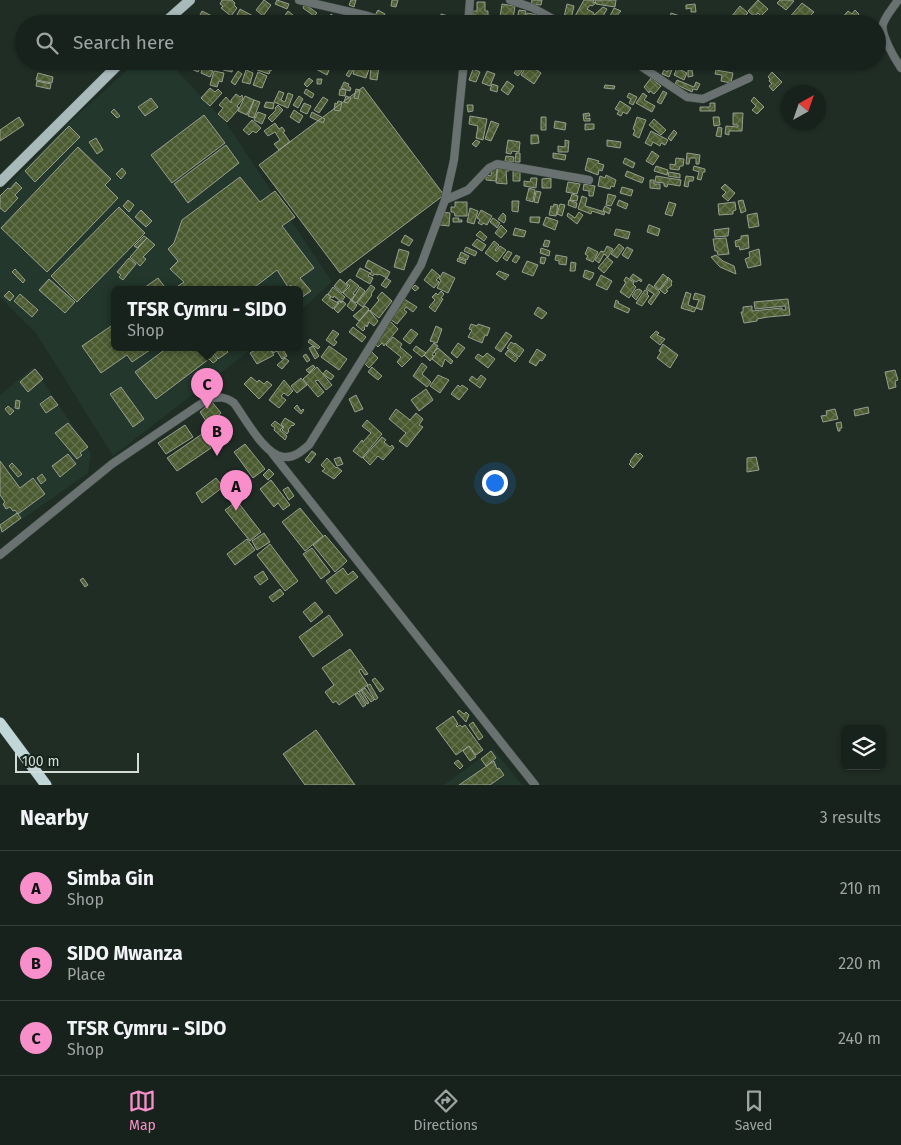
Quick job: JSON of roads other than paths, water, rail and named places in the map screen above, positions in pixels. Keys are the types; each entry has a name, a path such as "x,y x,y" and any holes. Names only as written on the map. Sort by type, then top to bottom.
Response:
{"highway":[{"path":"0,723 46,785"}],"main road":[{"path":"173,15 190,0"},
{"path":"0,182 113,70"}],"street":[{"path":"299,0 364,15"},
{"path":"469,15 470,0"},
{"path":"510,0 533,8 546,15"},
{"path":"886,18 898,0"},
{"path":"886,41 893,58 901,68"},
{"path":"272,453 285,458 296,455 309,445 421,265 445,200 454,160 463,70"},
{"path":"646,70 687,97 703,99 749,78"},
{"path":"445,200 468,190 489,168 497,164 589,180"},
{"path":"0,554 112,464 208,399 222,396 228,398 234,403 535,785"}],"place":[{"name":"TFSR Cymru - SIDO","path":"207,409"},
{"name":"SIDO Mwanza","path":"217,456"},
{"name":"Simba Gin","path":"236,511"}]}
